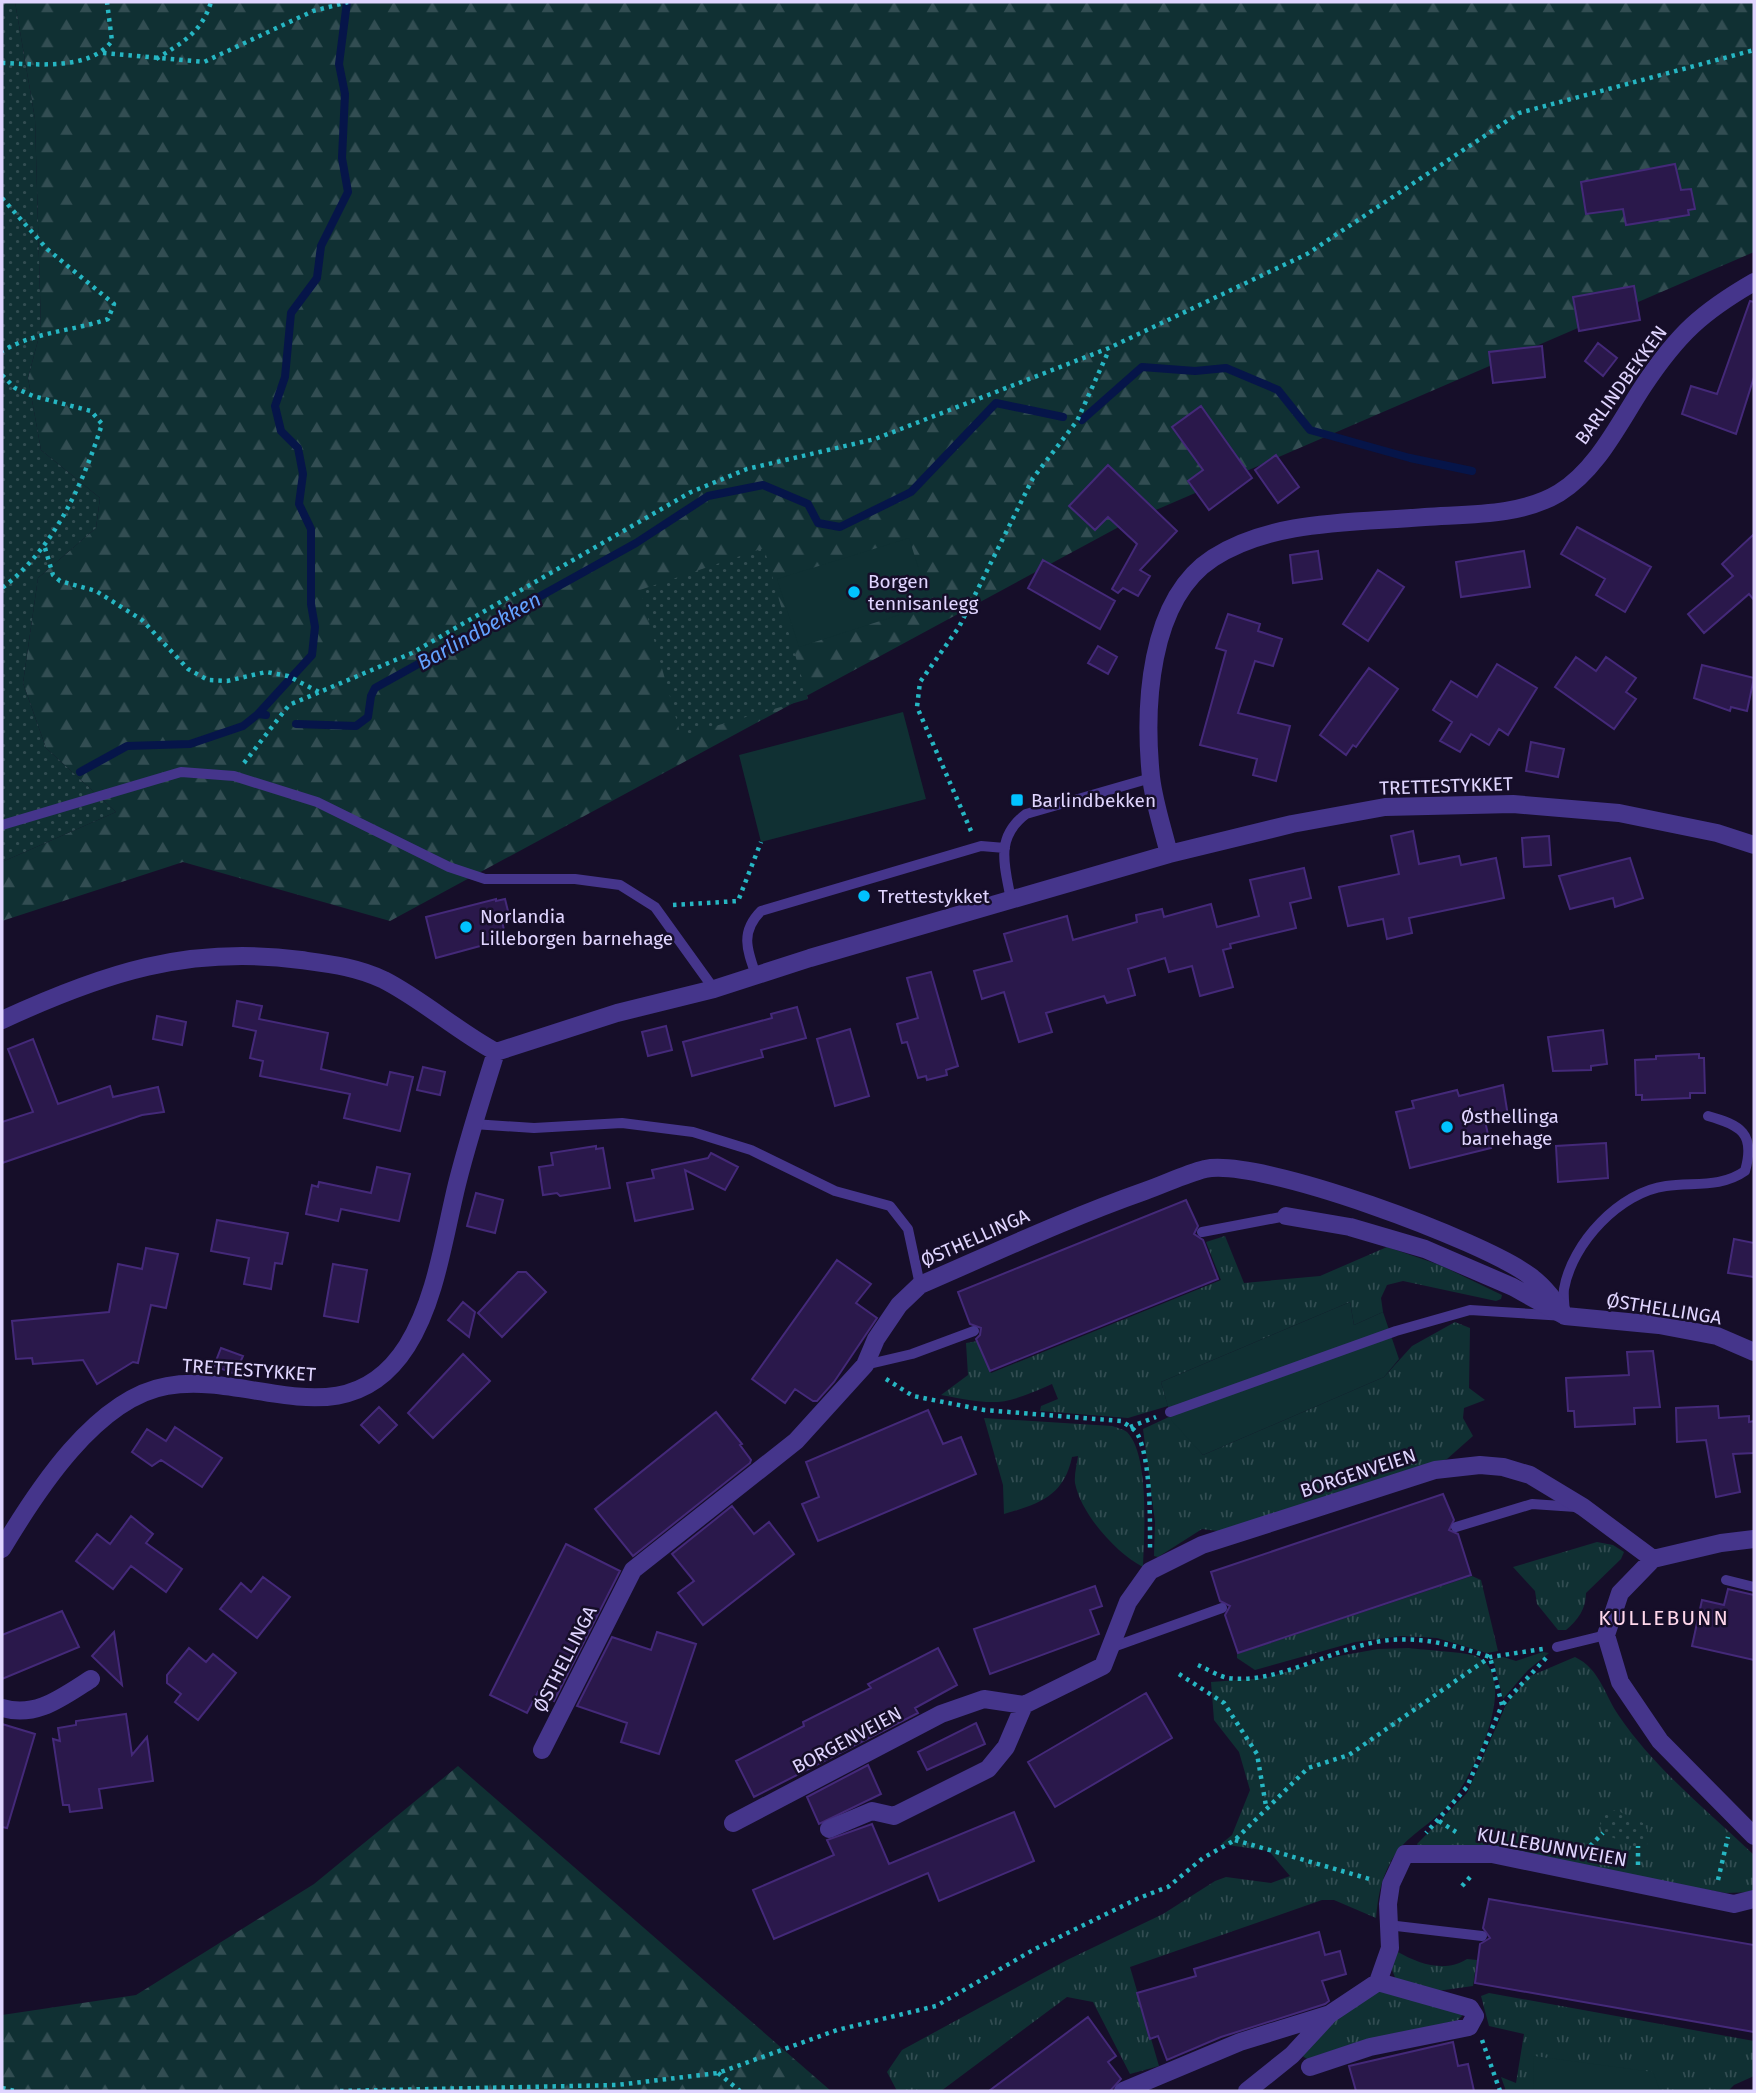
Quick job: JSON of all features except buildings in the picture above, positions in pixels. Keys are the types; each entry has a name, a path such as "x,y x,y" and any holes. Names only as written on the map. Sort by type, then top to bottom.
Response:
{"street":[{"name":"BARLINDBEKKEN","path":"1169,854 1151,778 1150,687 1157,642 1171,609 1189,582 1212,558 1249,541 1298,528 1496,511 1531,504 1560,493 1608,442 1677,340 1701,315 1754,282"},
{"name":"TRETTESTYKKET","path":"2,1549 22,1515 69,1450 101,1420 132,1400 166,1386 203,1385 289,1398 340,1396 367,1387 385,1373 407,1346 426,1302 473,1124 496,1052 617,1013 715,989 1169,854 1292,824 1385,807 1501,804 1619,813 1717,833 1754,845"},
{"path":"2,1020 90,983 169,960 224,954 268,955 351,966 385,981 466,1036 496,1052"},
{"name":"ØSTHELLINGA","path":"542,1750 633,1570 796,1441 865,1365 876,1339 899,1305 920,1285 1096,1208 1208,1168 1270,1174 1348,1198 1470,1242 1531,1276 1549,1293 1565,1316"},
{"name":"ØSTHELLINGA","path":"1286,1216 1350,1227 1425,1249 1513,1287 1565,1316 1659,1325 1717,1336 1754,1352"},
{"name":"BORGENVEIEN","path":"733,1823 941,1714 984,1699 1024,1705 1103,1666 1113,1647 1128,1602 1150,1571 1202,1545 1435,1470 1480,1465 1503,1466 1530,1475 1583,1507 1653,1559"},
{"path":"1754,1539 1721,1543 1653,1559 1620,1592 1606,1635 1620,1682 1660,1741 1754,1836"},
{"path":"2,1708 13,1711 39,1711 91,1679"},
{"path":"829,1829 872,1811 894,1816 988,1769 1006,1747 1024,1705"},
{"path":"1247,2091 1292,2054 1330,2014 1378,1982 1390,1948 1388,1925 1391,1884 1405,1854"},
{"name":"KULLEBUNNVEIEN","path":"1405,1854 1492,1854 1734,1904 1754,1899"},
{"path":"1310,2067 1370,2047 1469,2026 1475,2016 1470,2008 1456,2003 1378,1982"},
{"path":"1128,2089 1181,2065 1219,2054 1240,2042 1330,2014"}],"lane":[{"path":"2,825 181,772 234,776 317,802 449,867 485,879 575,879 620,885 655,907 715,989"},
{"path":"1011,900 1005,848 1012,824 1026,814 1151,778"},
{"path":"756,975 745,939 751,921 761,911 981,846 1005,848"},
{"path":"1565,1316 1564,1291 1568,1273 1591,1236 1616,1206 1655,1188 1722,1182 1745,1171 1753,1148 1750,1136 1730,1122 1708,1116"},
{"path":"473,1124 534,1128 622,1123 693,1132 751,1150 835,1191 890,1206 908,1229 920,1285"},
{"path":"1202,1232 1286,1216"},
{"name":"ØSTHELLINGA","path":"1170,1412 1396,1331 1470,1310 1565,1316"},
{"path":"865,1365 912,1354 974,1331"},
{"path":"1456,1527 1532,1504 1583,1507"},
{"path":"1726,1580 1754,1587"},
{"path":"1113,1647 1222,1608"},
{"path":"1558,1647 1606,1635"},
{"path":"1388,1925 1482,1936"}],"path":[{"path":"103,53 113,41 107,2"},
{"path":"156,60 192,38 207,17 211,2"},
{"path":"2,63 60,64 103,53 156,60 204,62 313,11 348,2"},
{"path":"234,776 289,705 412,653 691,492 747,469 876,439 1109,348 1307,254 1519,113 1754,51"},
{"path":"2,198 47,249 114,304 108,319 84,327 27,337 2,351"},
{"path":"981,846 970,829 917,707 920,682 960,627 1033,478 1077,421 1109,348"},
{"path":"2,375 15,388 33,396 91,411 102,424 90,462 45,548 2,588"},
{"path":"45,548 53,575 60,581 96,591 142,620 188,669 208,680 227,681 266,672 288,676 319,692"},
{"path":"655,907 698,901 738,901 761,842"},
{"path":"865,1365 913,1396 984,1410 1121,1421 1130,1426 1137,1432 1143,1452 1150,1524 1150,1571"},
{"path":"1130,1426 1170,1412"},
{"path":"1198,1665 1226,1678 1260,1678 1342,1650 1390,1640 1443,1642 1490,1657 1558,1647"},
{"path":"1405,1854 1467,1787 1502,1705 1558,1647"},
{"path":"1490,1657 1502,1705"},
{"path":"340,2091 617,2085 718,2073 826,2033 936,2006 1033,1950 1139,1898 1168,1887 1192,1866 1235,1840 1308,1768 1349,1755 1490,1657"},
{"path":"1179,1674 1224,1703 1256,1754 1266,1807"},
{"path":"1713,1900 1733,1816"},
{"path":"1235,1840 1391,1884"},
{"path":"1475,2016 1500,2091"},
{"path":"718,2073 740,2091"},
{"path":"2,2088 15,2091"}],"green space":[{"path":"2,2 15,2 35,119 41,329 28,378 41,450 100,498 96,528 38,578 23,683 46,748 116,812 2,862"},
{"path":"15,2 1754,2 1754,252 1128,522 390,921 183,862 2,921 2,862 116,812 46,748 23,683 38,578 96,528 100,498 41,450 28,378 41,329 35,119"},
{"name":"Borgen tennisanlegg","path":"909,538 930,605 799,647 777,579"},
{"path":"764,548 808,699 681,736 640,590"},
{"path":"903,712 926,799 761,842 739,755"},
{"path":"1225,1236 1244,1283 1320,1276 1387,1247 1440,1265 1502,1295 1501,1299 1496,1301 1403,1281 1387,1285 1381,1298 1383,1312 1354,1325 1350,1302 1161,1382 1168,1406 1128,1418 1040,1411 1041,1406 1058,1399 1052,1384 1020,1397 998,1402 941,1395 968,1375 966,1343 978,1341 991,1373 1221,1280 1206,1242"},
{"path":"1350,1302 1354,1325 1383,1312 1399,1359 1384,1377 1203,1455 1172,1421 1161,1382"},
{"path":"1455,1322 1470,1328 1469,1388 1485,1400 1464,1408 1463,1418 1473,1436 1447,1459 1226,1532 1202,1529 1158,1557 1154,1556 1155,1522 1143,1429 1171,1416 1203,1455 1384,1377 1412,1346"},
{"path":"984,1418 1112,1426 1127,1432 1139,1458 1142,1477 1143,1567 1111,1542 1084,1507 1075,1483 1078,1456 1072,1457 1063,1481 1056,1490 1039,1502 1004,1514 1003,1485"},
{"path":"1597,1542 1613,1545 1624,1552 1621,1559 1586,1593 1583,1609 1574,1622 1566,1630 1558,1630 1537,1604 1535,1591 1513,1567"},
{"path":"1472,1576 1481,1580 1498,1651 1487,1653 1437,1638 1401,1636 1355,1642 1255,1670 1237,1658 1237,1654"},
{"path":"1409,1648 1456,1652 1478,1657 1490,1669 1495,1687 1494,1708 1479,1754 1457,1794 1442,1812 1401,1846 1391,1861 1382,1884 1376,1918 1334,1900 1322,1900 1130,1967 1159,2066 1130,2074 1093,2002 1067,1997 941,2091 897,2091 887,2072 902,2050 1067,1960 1163,1914 1215,1881 1226,1877 1271,1883 1290,1876 1269,1851 1221,1844 1232,1835 1250,1790 1239,1752 1214,1720 1211,1682 1265,1678 1339,1656 1378,1649"},
{"path":"1543,1652 1549,1653 1528,1670 1503,1699 1493,1659 1503,1657 1516,1661"},
{"path":"1575,1657 1596,1675 1619,1716 1649,1754 1754,1855 1754,1892 1726,1893 1539,1862 1420,1849 1417,1844 1467,1793 1506,1705 1528,1677"},
{"path":"458,1766 831,2091 2,2091 2,2015 136,1995 314,1884"},
{"path":"1616,1810 1643,1823 1649,1833 1647,1845 1633,1847 1603,1833 1600,1823 1606,1813"},
{"path":"1398,1952 1415,1960 1441,1966 1450,1966 1467,1959 1477,1960 1473,1986 1437,1991 1396,1980 1389,1962"},
{"path":"1373,1991 1390,1991 1460,2010 1462,2016 1458,2020 1310,2061 1301,2055 1325,2028"},
{"path":"1489,1993 1754,2041 1754,2076 1734,2085 1728,2091 1506,2091 1501,2077 1516,2083 1524,2034 1489,2026 1481,1996"},
{"path":"1534,2056 1653,2072 1660,2091 1533,2091"}],"waterway":[{"path":"258,714 312,655 315,627 311,604 311,529 299,504 303,474 298,448 281,431 275,406 285,377 291,313 317,278 321,246 348,192 342,158 345,94 339,64 347,2"},
{"name":"Barlindbekken","path":"1082,420 1142,367 1195,371 1226,368 1278,390 1310,430 1410,458 1472,471"},
{"name":"Barlindbekken","path":"296,724 356,726 368,717 375,688 636,543 708,496 763,485 808,504 818,523 840,527 911,492 996,403 1063,417"},
{"name":"Barlindbekken","path":"80,772 127,746 190,744 243,726 258,714 266,715"}],"place":[{"name":"Borgen tennisanlegg","path":"854,592"},
{"name":"Barlindbekken","path":"1017,800"},
{"name":"Trettestykket","path":"864,896"},
{"name":"Norlandia Lilleborgen barnehage","path":"466,927"},
{"name":"Østhellinga barnehage","path":"1447,1127"}],"district":[{"name":"KULLEBUNN","path":"1664,1618"}]}
